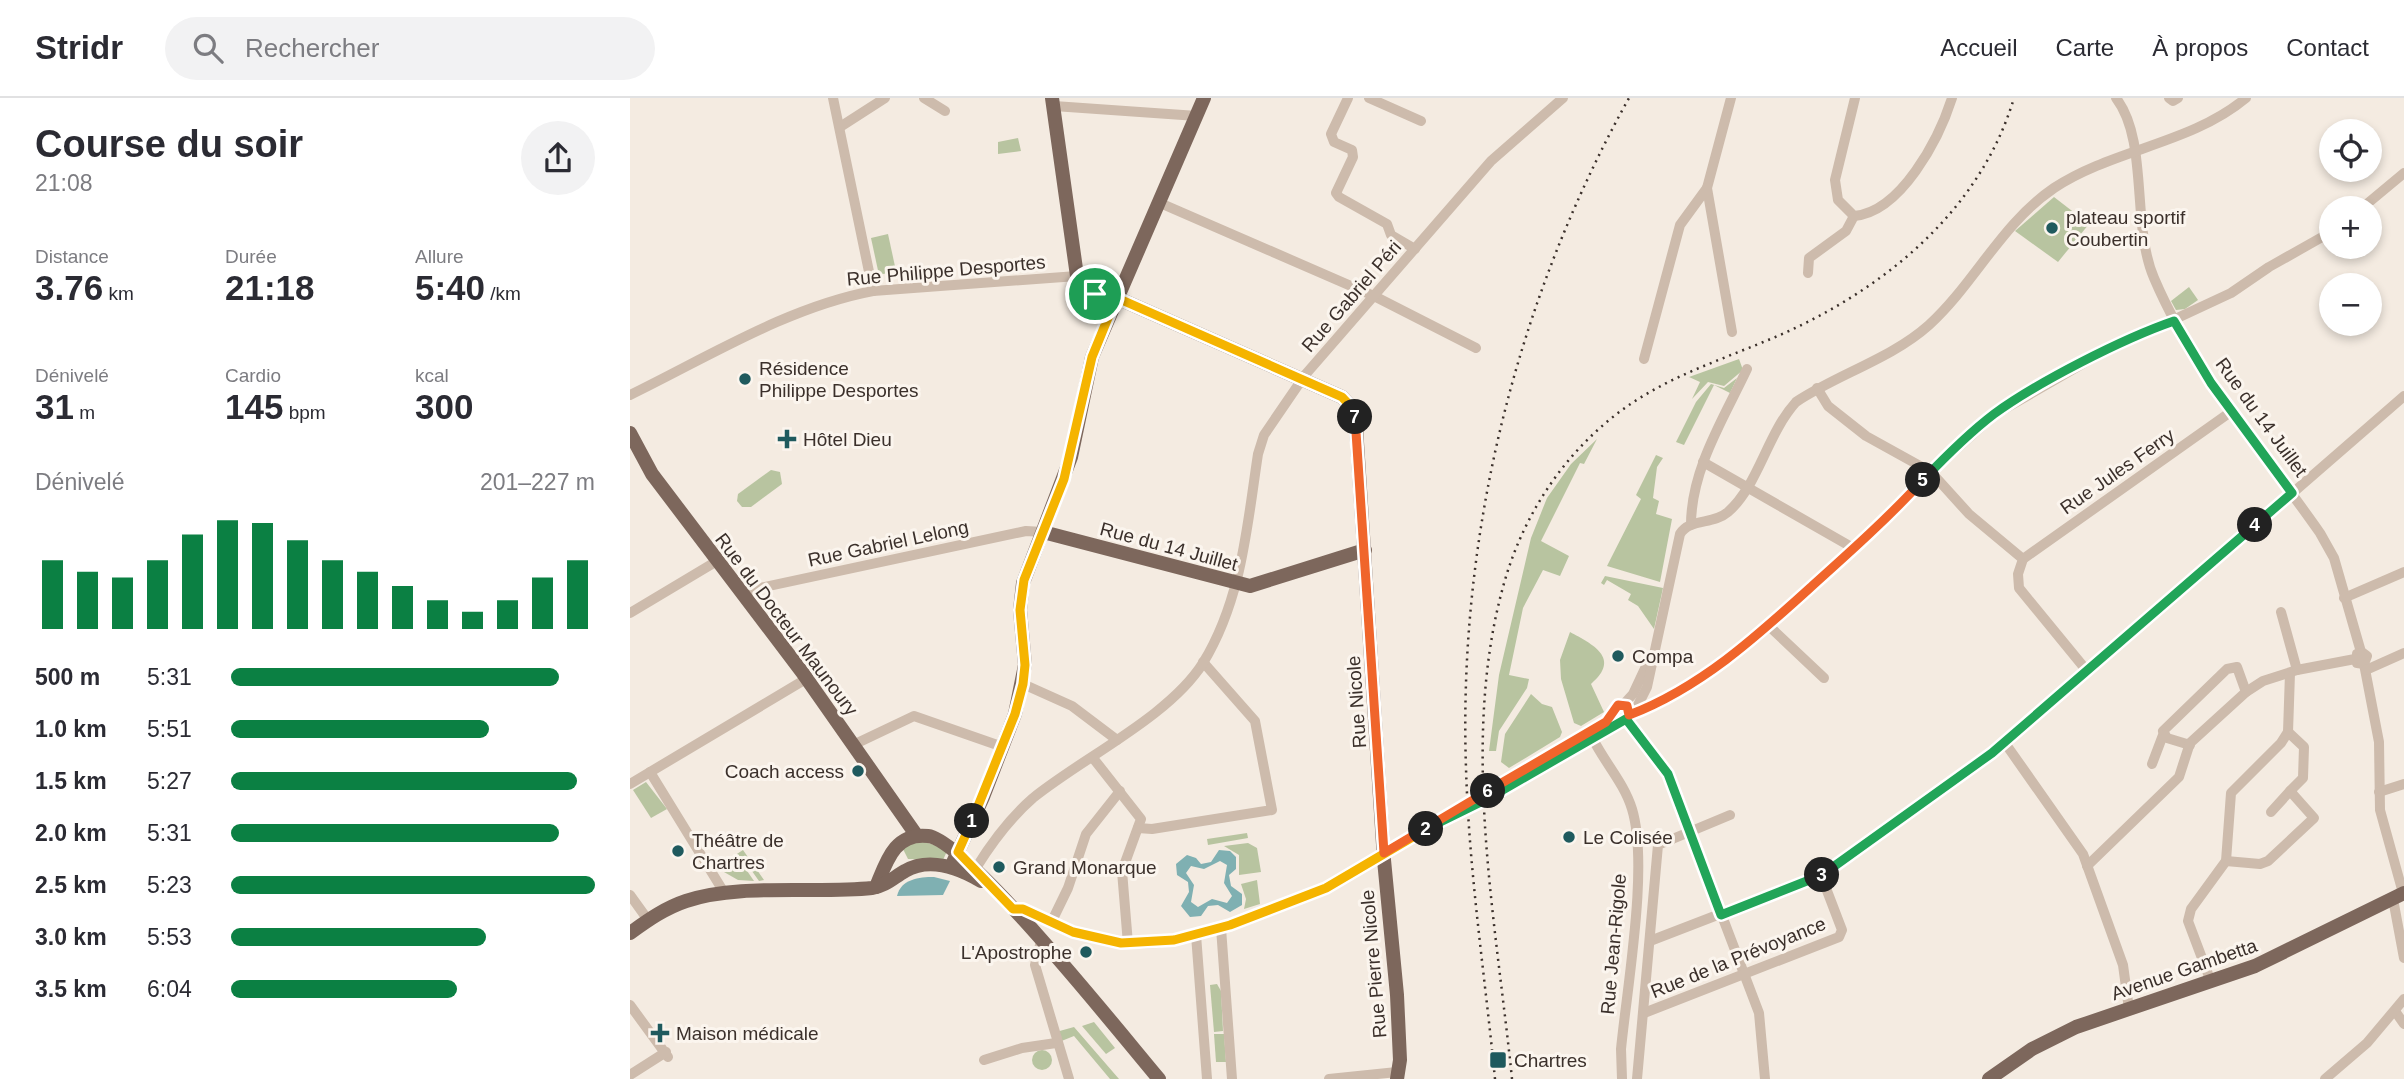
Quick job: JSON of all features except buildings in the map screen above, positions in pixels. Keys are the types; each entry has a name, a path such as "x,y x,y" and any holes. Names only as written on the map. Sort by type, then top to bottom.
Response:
{"main road":[{"path":"951,867 1003,747 1023,684 1025,665 1020,610 1023,583 1071,457 1092,357 1204,98"},
{"path":"1053,102 1077,276 1083,288 1095,294 1110,313"},
{"name":"Rue Nicole","path":"1095,294 1116,298 1302,379 1342,397 1355,411 1384,853"},
{"name":"Rue du Docteur Maunoury","path":"630,433 652,474 806,679 917,836"},
{"name":"Rue du 14 Juillet","path":"1043,532 1238,584 1255,586 1365,550"},
{"path":"876,887 891,851 901,842 917,836 938,839 958,852 1013,909 1159,1079"},
{"path":"891,851 904,872"},
{"name":"Rue Pierre Nicole","path":"1384,853 1400,1040 1397,1075"},
{"path":"630,933 648,920 687,900 724,894 876,887 904,872 926,865 951,867 991,887"},
{"name":"Avenue Gambetta","path":"1989,1079 2032,1049 2076,1027 2211,982 2290,951 2400,895"}],"street":[{"path":"833,98 873,291"},
{"path":"840,127 885,98"},
{"path":"924,98 945,111"},
{"path":"1348,98 1331,134 1334,142 1352,150 1353,157 1336,193 1387,223 1391,235 1415,249"},
{"path":"1369,98 1421,121"},
{"name":"Rue Gabriel Péri","path":"976,868 996,836 1028,803 1093,758 1179,691 1203,662 1228,613 1238,584 1258,454 1264,435 1302,379 1490,161 1563,98"},
{"path":"1644,359 1680,225 1707,188 1731,98"},
{"path":"1854,216 1838,200 1835,180 1855,98"},
{"path":"1854,216 1874,212 1891,198 1930,151 1952,98"},
{"name":"Rue du 14 Juillet","path":"2116,98 2129,121 2147,257 2174,321 2232,411 2292,493 2334,558 2363,661 2379,742 2380,810 2400,895 2404,958"},
{"path":"2169,98 2173,101 2178,98"},
{"path":"1013,909 1023,909 1084,935 1128,943 1157,943 1221,928 1326,888 1636,709 1647,687 1680,534 1691,525 1715,520 1728,512 1745,489 1781,419 1796,402 1922,331 1951,300 2008,229 2046,195 2076,176 2212,121 2246,98"},
{"path":"1053,102 1197,116"},
{"path":"2376,196 2404,173"},
{"path":"1707,188 1732,332"},
{"path":"1160,203 1374,296 1476,348"},
{"path":"1808,273 1809,258 1846,231 1854,216"},
{"path":"1433,825 1487,799 1593,739 1624,716 1653,706 1699,679 1769,626 1855,549 1978,427 2010,404 2098,355 2231,293 2269,267 2319,239"},
{"name":"Rue Philippe Desportes","path":"630,395 807,309 841,297 873,291 1077,276"},
{"path":"1691,525 1691,504 1703,462 1747,369"},
{"path":"1817,388 1828,406 1866,436 1931,471 1969,514 2023,559 2018,574 2019,588 2087,671"},
{"path":"1650,941 1821,875 1847,860 2005,743 2404,396"},
{"name":"Rue Jules Ferry","path":"2023,559 2232,411"},
{"path":"1703,462 1745,489 1855,549"},
{"name":"Rue Gabriel Lelong","path":"741,592 1026,531 1043,532"},
{"path":"630,613 717,561"},
{"path":"2344,598 2404,572"},
{"path":"2211,982 2188,921 2191,909 2226,861 2231,793 2281,743 2288,732 2294,671 2281,612"},
{"path":"1769,626 1824,678"},
{"path":"2087,866 2179,777 2190,745 2246,692 2263,681 2294,671 2363,661 2378,665 2404,653"},
{"path":"1138,828 1152,829 1272,810 1255,721 1203,662"},
{"path":"2152,764 2168,724 2227,669 2237,667 2246,692"},
{"path":"630,784 806,679"},
{"path":"1023,684 1072,706 1117,740"},
{"path":"853,745 914,716 1003,747"},
{"path":"1624,716 1668,774 1759,1013 1765,1079"},
{"path":"2271,812 2303,778 2304,747 2288,732"},
{"path":"2163,735 2190,745"},
{"name":"Rue Jean-Rigole","path":"1593,739 1615,772 1632,809 1638,848 1621,1049 1622,1079"},
{"path":"2005,743 2083,855 2123,965 2129,1009"},
{"path":"1093,758 1140,815 1122,871 1128,943"},
{"path":"650,772 724,894"},
{"path":"2379,792 2404,783"},
{"path":"2226,861 2260,864 2268,861 2314,818 2290,791"},
{"path":"1051,923 1068,888 1086,834 1120,792"},
{"path":"1637,1079 1658,845 1730,815"},
{"name":"Rue de la Prévoyance","path":"1644,1013 1839,937 1842,930 1821,875"},
{"path":"630,895 648,920"},
{"path":"1221,928 1232,1079"},
{"path":"1196,936 1207,1079"},
{"path":"1041,941 1034,959 1056,1043 1069,1079"},
{"path":"2325,1079 2367,1043 2404,999"},
{"path":"630,1005 667,1055 630,1075"},
{"path":"2395,1011 2404,1024"},
{"path":"984,1060 1000,1053 1056,1043"},
{"path":"1329,1079 1397,1075"}],"green space":[{"path":"1018,138 1021,151 998,154 998,142"},
{"name":"plateau sportif Coubertin","path":"2054,197 2089,224 2058,262 2015,231"},
{"path":"888,234 896,271 879,275 871,238"},
{"path":"2189,287 2198,300 2185,309 2176,310 2171,301"},
{"path":"1739,359 1743,370 1724,386 1708,382 1692,399 1700,382 1689,377"},
{"path":"1737,378 1730,393 1714,385 1684,445 1676,442 1696,402 1711,384 1724,388"},
{"path":"1597,439 1584,464 1580,463 1541,541 1569,556 1560,576 1543,570 1523,608 1509,675 1529,679 1527,688 1499,731 1496,751 1489,751 1499,675 1531,538 1547,498 1571,464"},
{"path":"1656,455 1663,458 1657,467 1653,498 1659,501 1656,514 1672,519 1660,582 1607,566 1641,499 1636,495"},
{"path":"771,470 780,472 782,484 751,507 742,507 737,501 738,494"},
{"path":"1605,576 1663,588 1654,629 1638,606 1628,600 1631,594 1607,580 1604,585 1601,583"},
{"path":"1570,632 1594,647 1604,659 1600,675 1591,684 1604,712 1581,726 1574,723 1561,679 1560,660"},
{"path":"1531,694 1542,704 1552,707 1562,732 1560,737 1509,768 1501,762 1505,734"},
{"path":"646,782 667,809 651,818 633,790"},
{"path":"1247,833 1248,838 1208,845 1207,839"},
{"path":"921,841 948,849 943,860 908,859 902,847"},
{"path":"1248,843 1257,848 1261,872 1239,875 1239,855 1224,846"},
{"path":"743,850 764,880 759,881 742,857 722,869 720,865"},
{"path":"741,862 754,881 738,880 724,872"},
{"path":"1257,880 1260,904 1244,909 1246,899 1241,884"},
{"path":"1217,984 1221,991 1223,1031 1214,1032 1210,985"},
{"path":"1094,1022 1115,1048 1106,1054 1082,1026"},
{"path":"1074,1027 1119,1079 1110,1079 1074,1036 1059,1042 1056,1032"},
{"path":"1214,1034 1224,1034 1226,1062 1216,1062"},
{"path":"1038,1050 1046,1050 1052,1060 1046,1070 1038,1070 1032,1064 1032,1056"}],"water":[{"path":"1219,850 1230,851 1236,857 1236,869 1229,875 1231,886 1242,894 1242,905 1230,912 1218,905 1208,906 1201,916 1190,917 1181,906 1189,892 1188,882 1177,875 1176,864 1187,855 1196,858 1201,864 1211,862","holes":["1220,861 1227,865 1224,883 1232,896 1227,903 1212,899 1198,907 1191,902 1194,885 1186,873 1191,866 1204,869"]},
{"path":"934,877 950,881 943,895 897,896 902,886 907,883"}],"railway":[{"path":"1495,1079 1474,885 1466,768 1466,681 1472,594 1484,507 1502,422 1526,338 1555,256 1589,176 1629,98"},
{"path":"1512,1079 1485,832 1484,707 1490,646 1503,587 1523,533 1551,483 1568,461 1588,439 1632,403 1689,372 1789,331 1826,312 1896,266 1955,208 1979,174 1999,138 2014,98"}],"place":[{"name":"plateau sportif Coubertin","path":"2052,228"},
{"name":"Résidence Philippe Desportes","path":"745,379"},
{"name":"Hôtel Dieu","path":"787,439"},
{"name":"Compa","path":"1618,656"},
{"name":"Coach access","path":"858,771"},
{"name":"Le Colisée","path":"1569,837"},
{"name":"Théâtre de Chartres","path":"678,851"},
{"name":"Grand Monarque","path":"999,867"},
{"name":"L'Apostrophe","path":"1086,952"},
{"name":"Maison médicale","path":"660,1033"},
{"name":"Chartres","path":"1498,1060"}],"route":[{"path":"1095,294 1124,301 1342,397 1355,411 1384,853 1467,803 1575,743 1613,716 1614,707 1623,704 1627,706 1629,715 1664,702 1699,679 1757,637 1855,549 1978,427 2010,404 2098,355 2168,323 2174,321 2211,383 2292,493 2005,743 1971,769 1821,875 1721,915 1668,774 1626,719 1487,799 1423,830 1419,833 1326,888 1196,936 1157,943 1121,943 1073,932 1023,909 1013,909 958,852 1003,747 1023,684 1025,665 1020,610 1023,583 1064,479 1092,357 1110,313 1095,294"}]}
